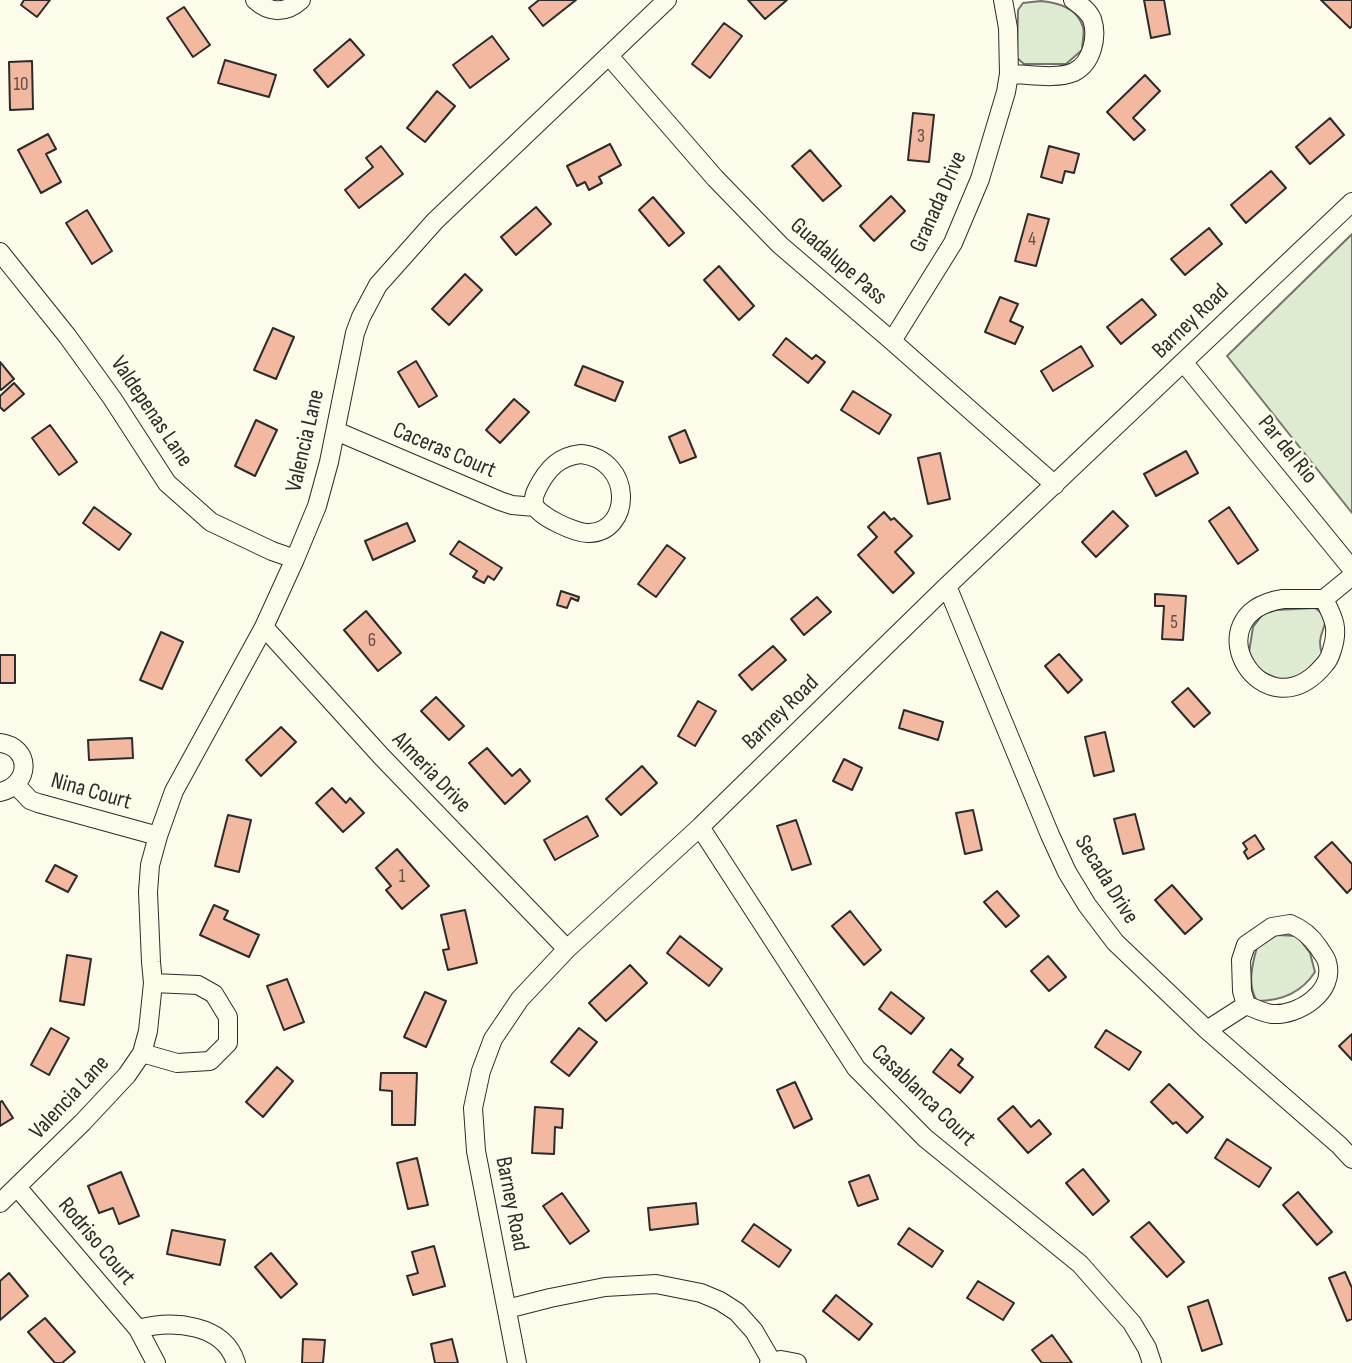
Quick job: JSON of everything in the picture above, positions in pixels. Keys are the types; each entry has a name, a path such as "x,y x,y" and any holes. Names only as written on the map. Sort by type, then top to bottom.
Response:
{"street":[{"path":"256,0 265,8 274,11 292,8 301,0"},
{"name":"Valencia Lane","path":"0,1203 118,1084 142,1053 148,1031 153,983 148,892 150,865 158,836 174,791 264,627 317,506 336,431 355,333 361,317 379,285 435,221 667,0"},
{"name":"Granada Drive","path":"892,341 953,243 979,179 1009,74 1008,28 1003,0"},
{"path":"1009,74 1058,76 1076,71 1089,58 1094,38 1091,18 1083,6 1073,0"},
{"name":"Guadalupe Pass","path":"609,56 715,178 779,245 1055,485"},
{"name":"Barney Road","path":"517,1363 476,1151 473,1108 481,1071 493,1039 520,999 567,949 700,827 947,586 1352,202"},
{"name":"Valdepenas Lane","path":"0,252 76,347 167,483 211,522 295,559"},
{"name":"Par del Rio","path":"1184,363 1352,569"},
{"name":"Caceras Court","path":"336,431 500,501 535,507 571,529 591,533 606,528 612,522 621,505 621,487 613,470 599,459 590,455 572,455 563,458 549,469 534,495 535,507"},
{"path":"1324,599 1334,620 1335,640 1329,659 1316,676 1299,686 1283,689 1268,686 1252,674 1243,662 1239,650 1240,626 1252,611 1267,602 1283,599 1324,599 1352,576"},
{"name":"Secada Drive","path":"947,586 1050,835 1067,872 1087,905 1115,942 1207,1030 1352,1159"},
{"name":"Almeria Drive","path":"264,627 381,756 567,949"},
{"name":"Nina Court","path":"0,743 16,749 22,757 24,767 22,776 8,788 37,803 158,836"},
{"name":"Casablanca Court","path":"700,827 856,1068 925,1138 1080,1264 1132,1323 1147,1348 1152,1363"},
{"path":"1290,924 1302,929 1327,960 1329,975 1323,990 1302,1008 1275,1014 1246,1005 1242,991 1241,960 1246,945 1272,927 1290,924"},
{"name":"Valencia Lane","path":"142,1053 177,1063 210,1061 228,1043 228,1017 214,994 198,985 153,983"},
{"path":"1207,1030 1246,1005"},
{"name":"Rodriso Court","path":"18,1187 138,1329 156,1363"},
{"path":"508,1309 605,1287 656,1284 701,1293 720,1301 737,1312 754,1331 771,1362 781,1360 797,1363"},
{"path":"138,1329 152,1325 169,1325 203,1330 228,1345 236,1363"}],"green space":[{"path":"1041,1 1072,11 1083,27 1082,50 1066,64 1024,64 1017,58 1018,10 1023,3"},
{"path":"1352,234 1352,513 1227,356"},
{"path":"1315,608 1325,620 1320,642 1322,654 1302,676 1285,682 1256,669 1249,652 1253,627 1263,614 1276,610"},
{"path":"1277,935 1297,936 1310,953 1315,972 1304,985 1290,994 1257,1001 1251,982 1257,947"}],"building":[{"path":"24,0 50,0 37,17 21,5"},
{"path":"539,0 576,0 543,26 529,8"},
{"path":"748,0 787,0 765,19"},
{"path":"1144,0 1164,0 1170,34 1151,38"},
{"path":"1321,0 1352,0 1352,26 1350,28"},
{"path":"184,7 210,45 193,57 167,18"},
{"path":"724,23 742,36 710,78 692,64"},
{"path":"492,36 509,59 470,88 453,65"},
{"path":"350,39 364,55 328,87 314,70"},
{"path":"225,60 276,75 269,97 218,83"},
{"path":"32,61 33,109 10,110 9,62"},
{"path":"1145,75 1160,91 1133,118 1145,130 1134,140 1107,112"},
{"path":"437,91 455,106 425,142 407,128"},
{"path":"913,113 934,115 929,162 908,160"},
{"path":"1330,118 1344,135 1310,164 1296,147"},
{"path":"48,134 56,149 46,154 61,182 41,193 18,150"},
{"path":"610,144 621,165 599,177 602,183 589,190 585,182 577,186 567,166"},
{"path":"381,146 403,174 359,208 345,190 373,167 366,158"},
{"path":"1049,146 1079,154 1074,173 1065,171 1062,183 1041,177"},
{"path":"810,150 841,186 823,201 792,166"},
{"path":"1271,171 1286,188 1246,223 1231,205"},
{"path":"891,196 905,211 874,241 860,226"},
{"path":"653,197 684,233 669,246 639,210"},
{"path":"536,207 551,224 516,255 501,237"},
{"path":"87,210 112,251 92,264 66,223"},
{"path":"1028,214 1049,219 1036,266 1015,261"},
{"path":"1209,228 1222,244 1185,275 1171,259"},
{"path":"719,266 754,306 739,320 704,280"},
{"path":"465,274 482,290 449,325 432,309"},
{"path":"1000,297 1018,304 1010,321 1023,327 1015,344 985,332"},
{"path":"1142,299 1156,315 1121,344 1107,327"},
{"path":"273,328 294,337 276,379 254,370"},
{"path":"786,338 812,359 816,355 825,362 808,383 773,355"},
{"path":"1081,346 1093,366 1053,391 1041,371"},
{"path":"416,361 437,396 419,407 398,372"},
{"path":"0,362 14,379 1,390 0,388"},
{"path":"583,366 623,382 615,401 575,385"},
{"path":"14,383 24,394 4,411 0,407 0,396"},
{"path":"853,391 891,415 879,434 841,410"},
{"path":"514,399 529,412 500,443 486,430"},
{"path":"256,420 277,430 255,476 235,466"},
{"path":"50,425 77,462 59,475 32,438"},
{"path":"685,430 696,457 680,463 669,437"},
{"path":"1186,451 1198,473 1156,496 1144,474"},
{"path":"940,453 950,499 928,504 918,458"},
{"path":"94,507 131,534 119,550 83,523"},
{"path":"1229,507 1258,550 1238,564 1209,521"},
{"path":"1113,511 1128,526 1096,557 1082,542"},
{"path":"884,512 912,536 895,552 914,573 893,593 858,555 877,537 868,527"},
{"path":"407,523 415,541 373,560 365,541"},
{"path":"459,541 502,568 494,580 488,576 484,583 473,577 477,571 450,554"},
{"path":"667,545 685,558 656,597 638,584"},
{"path":"561,591 579,597 578,601 571,598 567,608 557,605"},
{"path":"1155,594 1186,596 1183,640 1162,639 1164,606 1155,606"},
{"path":"817,597 831,612 804,635 791,619"},
{"path":"366,611 401,653 378,671 344,630"},
{"path":"161,632 183,642 162,689 140,680"},
{"path":"773,646 786,660 752,690 739,675"},
{"path":"1059,654 1082,680 1068,693 1045,666"},
{"path":"0,655 15,655 15,683 0,683"},
{"path":"1188,688 1210,713 1194,727 1172,702"},
{"path":"436,697 464,726 449,740 421,711"},
{"path":"698,701 716,711 695,746 678,736"},
{"path":"904,710 943,722 938,740 899,728"},
{"path":"281,727 296,742 261,776 246,760"},
{"path":"1105,732 1114,771 1094,776 1085,737"},
{"path":"132,738 133,758 89,760 88,740"},
{"path":"487,748 512,776 520,769 530,781 505,804 469,763"},
{"path":"844,759 862,768 852,790 833,781"},
{"path":"642,766 657,783 621,815 606,799"},
{"path":"332,788 346,803 350,798 364,813 343,832 316,803"},
{"path":"973,810 982,850 965,854 956,813"},
{"path":"1135,814 1144,849 1123,854 1114,819"},
{"path":"228,815 251,820 239,872 215,866"},
{"path":"587,816 598,836 555,860 544,840"},
{"path":"796,820 811,864 792,870 777,826"},
{"path":"1255,835 1264,849 1248,859 1243,843"},
{"path":"1332,842 1352,864 1352,888 1347,893 1315,857"},
{"path":"397,849 429,886 402,909 386,890 391,886 376,868"},
{"path":"55,865 77,876 68,892 46,881"},
{"path":"1172,885 1202,919 1185,934 1155,900"},
{"path":"997,891 1019,916 1006,927 984,902"},
{"path":"214,905 228,911 224,919 259,935 249,957 200,935"},
{"path":"465,910 477,963 448,970 443,950 449,949 441,915"},
{"path":"850,911 881,950 864,965 832,926"},
{"path":"680,936 722,969 709,986 667,953"},
{"path":"67,955 91,959 84,1005 60,1001"},
{"path":"1048,956 1066,977 1049,991 1031,971"},
{"path":"630,965 647,983 606,1021 589,1003"},
{"path":"287,979 304,1022 284,1030 267,986"},
{"path":"425,992 446,1001 426,1047 404,1037"},
{"path":"891,992 924,1018 911,1034 879,1009"},
{"path":"51,1028 69,1038 49,1075 31,1065"},
{"path":"579,1028 597,1042 569,1076 551,1062"},
{"path":"1106,1030 1141,1052 1129,1070 1095,1047"},
{"path":"1352,1034 1352,1060 1339,1046"},
{"path":"951,1049 963,1059 958,1065 973,1077 960,1093 933,1072"},
{"path":"277,1067 293,1081 263,1117 246,1102"},
{"path":"381,1073 417,1073 415,1125 392,1125 392,1091 380,1090"},
{"path":"795,1082 812,1119 794,1128 777,1090"},
{"path":"1169,1084 1203,1117 1187,1133 1176,1122 1173,1124 1151,1102"},
{"path":"2,1101 13,1118 0,1126 0,1102"},
{"path":"1013,1106 1031,1127 1039,1120 1051,1134 1028,1153 998,1119"},
{"path":"535,1107 563,1109 562,1128 555,1127 554,1154 532,1153"},
{"path":"1227,1139 1271,1168 1259,1187 1215,1158"},
{"path":"417,1158 428,1205 408,1209 397,1163"},
{"path":"1083,1169 1109,1201 1093,1215 1066,1183"},
{"path":"121,1172 139,1216 119,1224 113,1208 99,1213 88,1186"},
{"path":"869,1175 878,1199 858,1206 849,1182"},
{"path":"1298,1192 1332,1232 1317,1245 1283,1205"},
{"path":"562,1193 589,1231 570,1244 543,1206"},
{"path":"696,1203 698,1224 650,1230 648,1208"},
{"path":"1149,1222 1184,1262 1167,1277 1131,1237"},
{"path":"754,1224 791,1250 779,1267 742,1241"},
{"path":"909,1228 943,1251 932,1267 898,1244"},
{"path":"172,1230 225,1240 220,1265 167,1254"},
{"path":"434,1246 445,1286 413,1295 407,1276 418,1273 412,1252"},
{"path":"271,1253 297,1284 281,1298 255,1267"},
{"path":"1345,1272 1352,1288 1352,1319 1347,1321 1329,1278"},
{"path":"9,1273 28,1296 0,1320 0,1281"},
{"path":"978,1281 1014,1303 1003,1320 967,1298"},
{"path":"836,1295 872,1324 859,1340 823,1311"},
{"path":"1208,1300 1222,1344 1202,1351 1188,1307"},
{"path":"45,1318 75,1352 62,1363 55,1363 28,1332"},
{"path":"1052,1335 1072,1363 1042,1363 1032,1350"},
{"path":"303,1339 325,1340 323,1363 302,1363"},
{"path":"452,1339 458,1363 435,1363 431,1344"}]}
